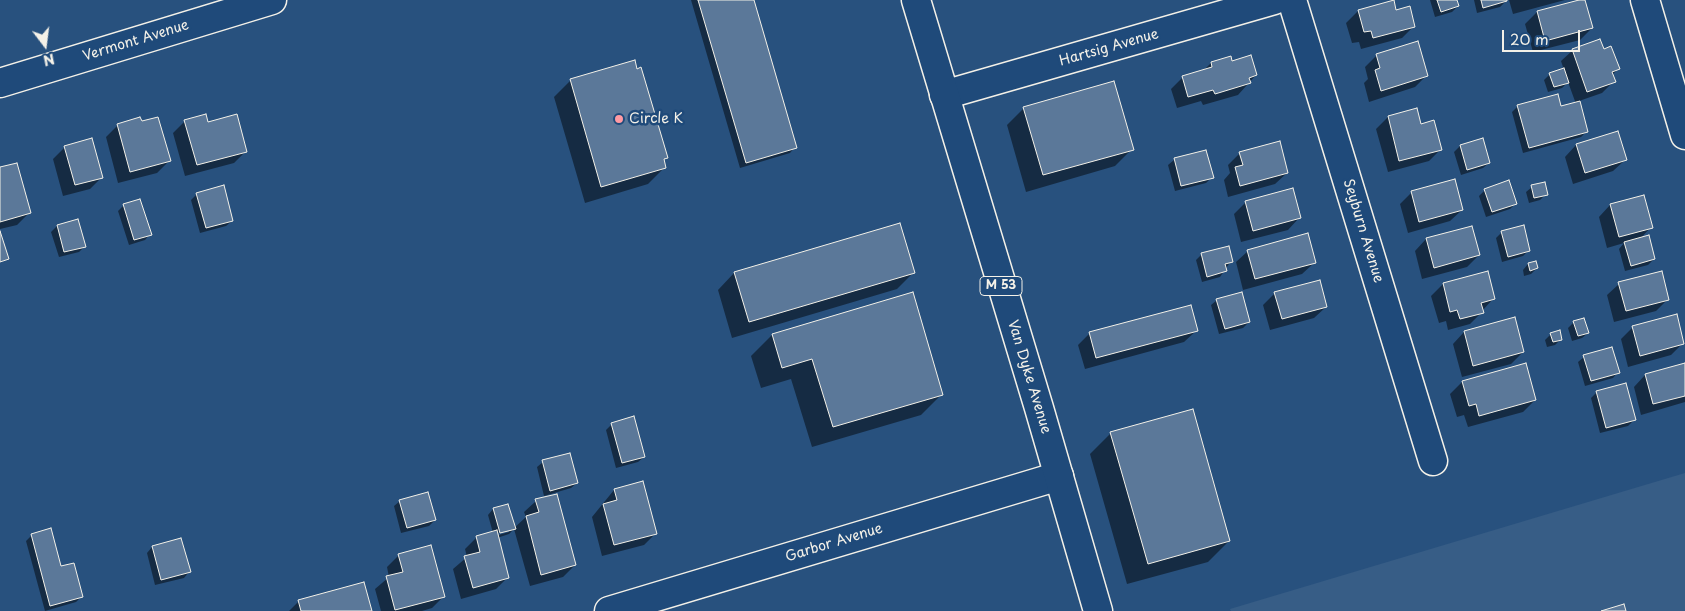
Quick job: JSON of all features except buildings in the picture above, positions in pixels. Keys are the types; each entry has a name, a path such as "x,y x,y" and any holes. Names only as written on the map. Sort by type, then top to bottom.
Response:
{"street":[{"name":"Vermont Avenue","path":"0,83 272,0"},
{"name":"Van Dyke Avenue","path":"916,0 1098,611"},
{"name":"Hartsig Avenue","path":"944,95 1274,0"},
{"name":"Seyburn Avenue","path":"1292,0 1433,461"},
{"path":"1645,0 1685,135"},
{"name":"Garbor Avenue","path":"610,611 1059,476"}],"shaded area":[{"path":"1685,473 1685,611 1231,611 1230,609"}],"place":[{"name":"Circle K","path":"619,119"}]}
